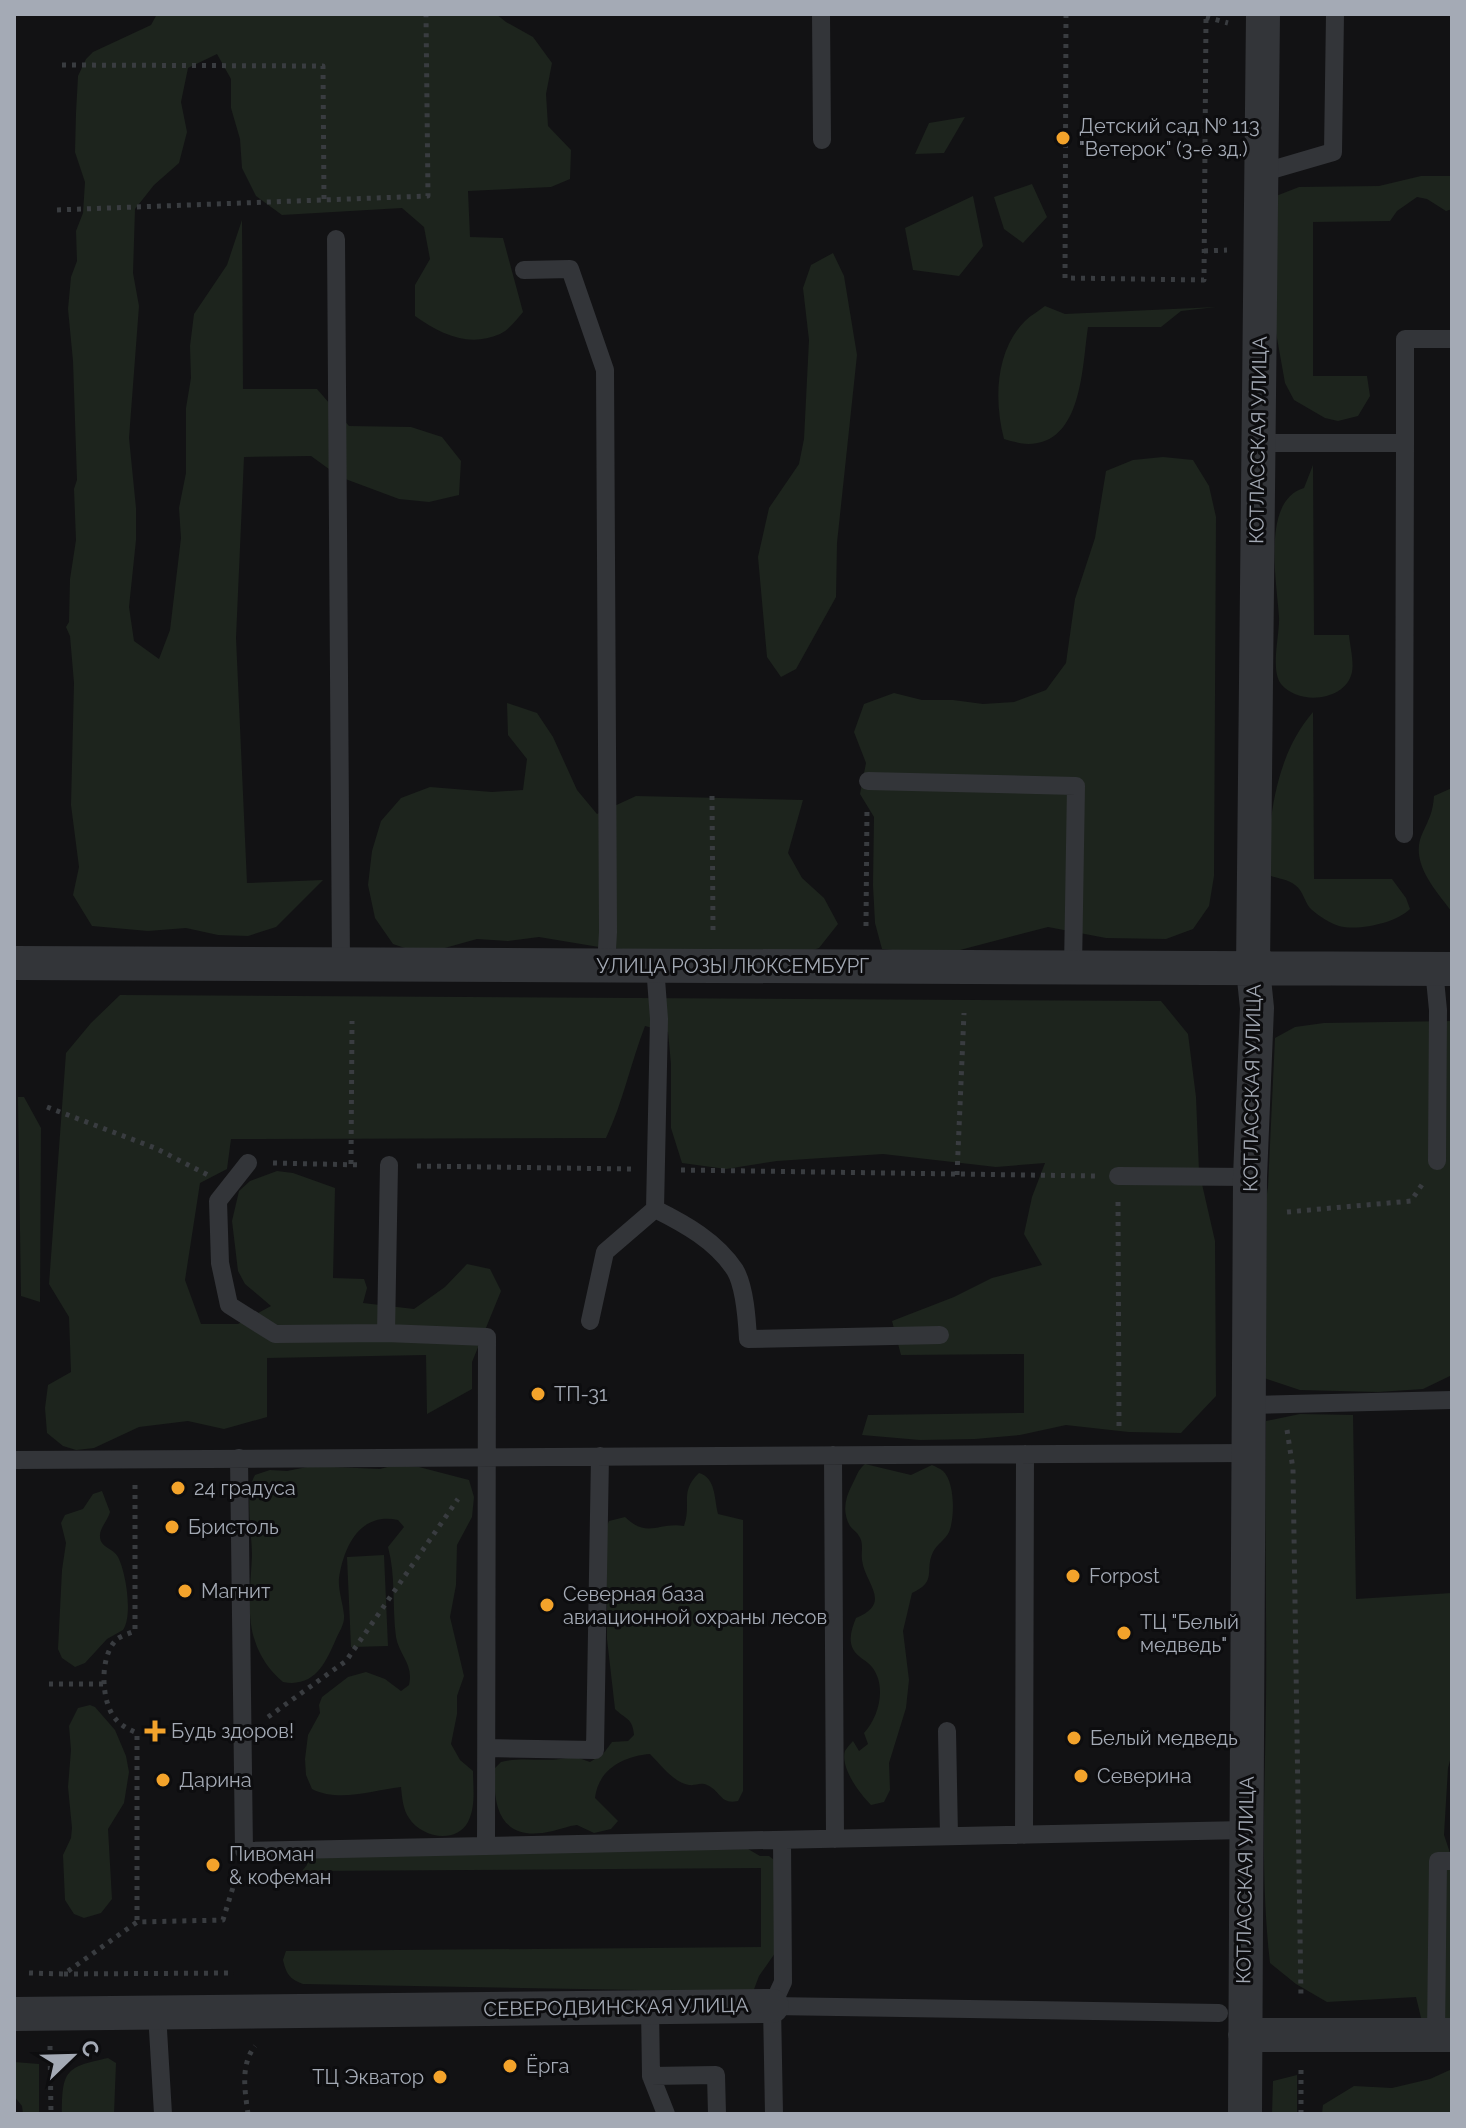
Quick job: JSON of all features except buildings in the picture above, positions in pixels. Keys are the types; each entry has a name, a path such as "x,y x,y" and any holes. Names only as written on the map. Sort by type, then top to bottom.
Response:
{"street":[{"name":"КОТЛАССКАЯ УЛИЦА","path":"1245,2114 1250,1177 1257,1008 1253,969 1261,173 1250,19"},
{"name":"УЛИЦА РОЗЫ ЛЮКСЕМБУРГ","path":"14,963 1443,969"},
{"name":"СЕВЕРОДВИНСКАЯ УЛИЦА","path":"14,2014 772,2006"},
{"path":"1245,2035 1444,2035"}],"lane":[{"path":"821,14 822,140"},
{"path":"1261,173 1333,152 1335,14"},
{"path":"336,239 341,965"},
{"path":"524,270 570,269 605,370 606,966"},
{"path":"1404,834 1405,339 1452,339"},
{"path":"1258,443 1405,443"},
{"path":"868,781 1076,786 1073,968"},
{"path":"590,1321 605,1252 655,1209 659,1019 655,966"},
{"path":"1437,1161 1438,1010 1443,969"},
{"path":"248,1163 218,1201 220,1263 229,1305 275,1334 386,1333 487,1337 486,1846"},
{"path":"386,1333 389,1165"},
{"path":"1118,1176 1250,1177"},
{"path":"655,1209 696,1230 736,1272 747,1311 748,1339 940,1335"},
{"path":"1249,1405 1452,1400"},
{"path":"14,1460 1249,1453"},
{"path":"1024,1835 1025,1454"},
{"path":"833,1455 835,1839"},
{"path":"487,1748 595,1750 600,1456"},
{"path":"239,1458 244,1851 1245,1830"},
{"path":"947,1731 949,1836"},
{"path":"774,2114 772,2006 783,1982 782,1840"},
{"path":"1444,2035 1438,1861 1452,1861"},
{"name":"СЕВЕРОДВИНСКАЯ УЛИЦА","path":"772,2006 1219,2013"},
{"path":"650,2007 651,2076 666,2114"},
{"path":"157,2013 163,2114"},
{"path":"651,2076 716,2075 717,2114"}],"path":[{"path":"57,210 428,196 426,14"},
{"path":"1066,14 1065,278 1204,280 1206,16 1250,19"},
{"path":"62,65 323,66 324,200"},
{"path":"1204,251 1228,250"},
{"path":"866,926 868,781"},
{"path":"712,796 713,930"},
{"path":"957,1175 964,1013"},
{"path":"351,1165 352,1021"},
{"path":"47,1107 155,1148 229,1187"},
{"path":"1287,1212 1411,1201 1437,1161"},
{"path":"248,1163 1118,1176 1119,1454"},
{"path":"1287,1227 1288,1196"},
{"path":"1283,1404 1293,1469 1301,2114"},
{"path":"243,1732 281,1710 346,1661 487,1457"},
{"path":"135,1460 135,1631 117,1639 106,1660 104,1684 110,1712 122,1727 137,1733 137,1922"},
{"path":"49,1684 104,1684"},
{"path":"64,1974 137,1922 223,1920 244,1851"},
{"path":"29,1973 246,1973"},
{"path":"248,2114 245,2072 249,2054 262,2037"}],"shaded area":[{"path":"157,14 496,14 533,37 552,63 546,94 548,126 571,150 570,179 551,187 468,191 470,237 503,238 523,312 500,334 477,340 455,337 415,316 415,285 430,259 424,227 402,208 282,215 256,196 242,168 240,139 231,108 231,79 217,54 188,68 181,102 187,132 179,163 154,185 135,209 133,273 139,306 129,438 136,508 129,607 134,641 159,659 170,630 181,538 179,508 186,473 186,408 191,378 190,346 194,314 227,265 242,220 243,389 317,389 349,426 411,427 442,437 461,461 459,495 429,502 399,499 340,477 311,456 244,457 236,638 247,883 323,880 276,927 248,936 218,935 186,928 148,931 92,926 73,895 79,867 71,805 74,683 70,636 66,627 69,622 70,579 76,540 74,489 77,480 68,309 71,277 77,261 76,231 83,213 85,182 75,152 78,76 93,52 151,25"},
{"path":"965,117 944,153 915,154 929,123"},
{"path":"1421,176 1452,176 1452,209 1446,211 1427,199 1417,197 1397,211 1390,221 1313,222 1313,376 1367,376 1370,396 1358,416 1338,421 1325,418 1294,400 1285,383 1272,310 1276,196 1299,187 1379,186"},
{"path":"1032,184 1047,217 1023,243 1004,229 994,197"},
{"path":"973,196 983,246 959,276 913,270 905,228"},
{"path":"833,253 844,276 857,355 837,543 836,597 796,669 781,677 767,657 758,557 769,508 799,464 804,439 809,340 803,288 811,265"},
{"path":"1045,306 1065,314 1216,307 1181,311 1161,327 1088,327 1081,381 1070,417 1060,431 1046,441 1022,444 1004,439 999,409 1000,377 1015,333"},
{"path":"1163,457 1193,460 1209,486 1216,517 1214,876 1209,906 1193,929 1166,939 1106,938 1048,927 941,955 882,949 875,923 874,817 860,794 866,763 854,732 864,704 894,693 922,700 983,704 1014,702 1046,690 1066,663 1075,599 1095,538 1106,471 1133,460"},
{"path":"1313,465 1314,635 1349,635 1352,672 1341,689 1310,698 1289,691 1281,684 1276,670 1279,617 1275,544 1282,508 1290,496 1304,488"},
{"path":"507,703 537,713 553,737 577,790 597,814 636,796 803,800 788,853 802,878 824,898 838,924 819,948 789,958 605,948 539,937 508,941 477,939 423,954 393,944 375,918 368,885 372,851 381,821 401,798 430,787 492,792 523,790 527,759 508,735"},
{"path":"1313,712 1314,879 1392,879 1410,909 1387,922 1357,927 1336,925 1312,910 1295,885 1267,874 1276,788 1290,748"},
{"path":"1452,788 1452,912 1421,865 1419,843 1434,796"},
{"path":"120,995 1161,1001 1188,1034 1196,1097 1199,1171 1215,1241 1216,1396 1181,1433 1129,1432 1066,1425 1020,1435 975,1439 920,1440 862,1435 868,1415 1024,1413 1024,1354 901,1355 892,1321 954,1297 992,1278 1042,1265 1024,1234 1032,1197 1045,1163 996,1167 883,1154 777,1161 726,1169 682,1163 671,1128 668,1032 645,1026 606,1138 231,1139 227,1169 200,1183 185,1280 201,1324 238,1324 271,1306 245,1284 238,1271 232,1221 239,1191 250,1181 277,1171 293,1173 335,1188 333,1278 364,1279 367,1288 363,1303 414,1309 445,1287 467,1264 490,1269 501,1291 472,1362 472,1389 427,1414 426,1355 267,1358 267,1417 224,1429 188,1421 139,1427 94,1448 76,1450 63,1446 47,1433 45,1408 48,1385 71,1372 69,1317 49,1284 66,1053"},
{"path":"1452,1021 1452,1375 1423,1389 1378,1392 1300,1390 1264,1378 1260,1239 1268,1187 1275,1038 1295,1027 1324,1023"},
{"path":"18,1097 24,1097 41,1128 40,1302 21,1296"},
{"path":"1300,1414 1353,1415 1356,1599 1452,1593 1452,1753 1448,1768 1444,1835 1452,1859 1452,2029 1423,2026 1416,1997 1327,2002 1296,1984 1270,1963 1264,1865 1266,1421"},
{"path":"865,1464 911,1475 932,1465 947,1476 953,1500 949,1532 933,1552 928,1580 912,1593 903,1631 909,1680 906,1708 889,1763 890,1790 884,1802 871,1805 852,1780 844,1758 853,1741 859,1751 868,1744 864,1733 874,1719 880,1692 877,1675 855,1652 851,1641 856,1618 873,1606 875,1599 864,1569 861,1539 850,1526 845,1510 850,1490"},
{"path":"395,1465 419,1467 469,1480 474,1497 472,1517 457,1545 456,1585 450,1617 464,1676 457,1696 451,1744 460,1760 473,1771 473,1803 468,1822 455,1834 447,1836 430,1834 414,1825 405,1811 401,1787 334,1795 312,1789 306,1775 308,1735 320,1713 322,1697 348,1677 366,1672 385,1679 401,1691 409,1685 410,1671 396,1637 388,1547 404,1527 398,1520 373,1521 364,1526 350,1543 339,1578 343,1625 328,1656 311,1677 294,1683 283,1682 266,1663 252,1631 249,1502 255,1475 270,1470 287,1471 312,1466 380,1469"},
{"path":"699,1473 709,1479 718,1514 743,1520 743,1791 738,1801 724,1799 707,1785 689,1785 678,1780 650,1754 640,1755 614,1766 597,1788 595,1798 618,1821 611,1829 594,1833 577,1825 536,1833 511,1827 499,1810 496,1797 495,1768 501,1762 573,1756 590,1762 603,1754 612,1742 628,1741 634,1735 630,1722 615,1709 607,1639 606,1528 609,1521 625,1517 640,1527 684,1526 689,1486"},
{"path":"102,1491 110,1512 100,1539 116,1554 121,1564 128,1615 123,1630 107,1639 85,1663 75,1667 62,1658 58,1649 66,1543 61,1523 65,1515 83,1509 93,1494"},
{"path":"384,1555 388,1646 351,1647 347,1557"},
{"path":"90,1705 115,1730 129,1772 124,1803 108,1829 112,1899 101,1913 84,1918 74,1914 65,1900 63,1855 72,1828 68,1787 69,1726 78,1708"},
{"path":"748,1849 777,1862 780,1946 759,1976 753,1992 303,1984 294,1980 285,1969 283,1960 286,1951 761,1947 761,1868 302,1871 307,1865 306,1857"},
{"path":"108,2058 116,2063 114,2114 62,2114 63,2088 69,2073 83,2064"},
{"path":"14,2062 39,2064 39,2114 23,2114 22,2106 14,2096"},
{"path":"1452,2069 1452,2114 1322,2114 1323,2105 1354,2086 1392,2088 1430,2079"},
{"path":"1297,2075 1297,2114 1272,2114 1273,2081"}],"place":[{"name":"Детский сад № 113 \"Ветерок\" (3-е зд.)","path":"1063,138"},
{"name":"ТП-31","path":"538,1394"},
{"name":"24 градуса","path":"178,1488"},
{"name":"Бристоль","path":"172,1527"},
{"name":"Forpost","path":"1073,1576"},
{"name":"Магнит","path":"185,1591"},
{"name":"Северная база авиационной охраны лесов","path":"547,1605"},
{"name":"ТЦ \"Белый медведь\"","path":"1124,1633"},
{"name":"Будь здоров!","path":"155,1731"},
{"name":"Белый медведь","path":"1074,1738"},
{"name":"Северина","path":"1081,1776"},
{"name":"Дарина","path":"163,1780"},
{"name":"Пивоман & кофеман","path":"213,1865"},
{"name":"Ёрга","path":"510,2066"},
{"name":"ТЦ Экватор","path":"440,2077"}]}
